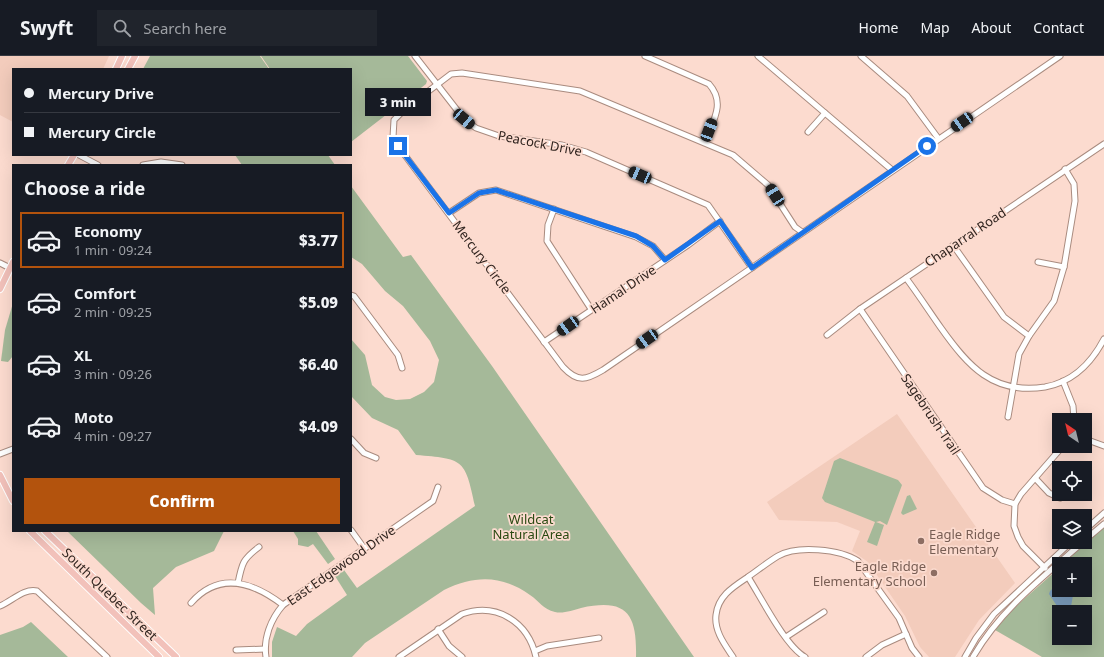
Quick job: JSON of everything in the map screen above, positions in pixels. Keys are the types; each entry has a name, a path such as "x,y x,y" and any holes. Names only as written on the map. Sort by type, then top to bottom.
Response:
{"main road":[{"path":"116,68 122,56"},
{"path":"129,68 135,56"},
{"path":"0,288 2,278 11,265"},
{"path":"0,476 12,499"},
{"name":"South Quebec Street","path":"31,532 159,657"},
{"name":"South Quebec Street","path":"46,532 176,657"}],"street":[{"name":"Peacock Drive","path":"415,56 464,119 476,128 499,136 562,145 586,152 708,205 752,268"},
{"path":"645,56 709,84 716,92 719,105 705,142"},
{"path":"758,56 892,170"},
{"path":"861,56 907,96 938,138"},
{"path":"802,232 1060,56"},
{"name":"Mercury Circle","path":"462,73 580,91 733,155 764,180 795,227 802,232 752,268 589,378 577,378 569,374 544,342 393,137 394,120 398,115 436,84 451,74 462,73"},
{"path":"808,132 825,113"},
{"name":"Chaparral Road","path":"828,334 860,309 1104,144"},
{"path":"81,156 96,164"},
{"path":"149,164 160,162 175,164"},
{"path":"1008,417 1019,354 1029,336 1054,301 1064,266 1075,201 1074,184 1065,169"},
{"path":"449,213 479,193 496,190 646,240 665,260"},
{"path":"554,209 548,224 547,241 591,309"},
{"name":"Hamal Drive","path":"544,342 720,221"},
{"path":"953,246 1004,317 1029,336"},
{"path":"1038,262 1064,266"},
{"path":"0,263 11,265"},
{"path":"906,278 965,360 988,378 1013,387 1039,388 1062,381 1074,375 1089,362 1104,339"},
{"path":"352,295 398,355 402,368"},
{"name":"Sagebrush Trail","path":"860,309 980,484 991,494 1015,504"},
{"path":"1062,381 1073,406 1074,413"},
{"path":"352,440 364,453 376,458"},
{"path":"1092,441 1104,446"},
{"path":"0,454 12,450"},
{"path":"1049,572 1023,546 1018,537 1014,526 1015,504 1021,494 1057,453"},
{"path":"1035,478 1052,494"},
{"name":"East Edgewood Drive","path":"266,657 265,649 267,636 272,622 283,605 433,501 438,487"},
{"path":"1092,524 1104,513"},
{"path":"1092,534 1104,524"},
{"path":"352,531 364,548"},
{"path":"238,583 242,563 247,556 259,547"},
{"path":"965,657 976,638 994,614 1063,549"},
{"path":"973,657 999,620 1075,549"},
{"path":"733,657 716,627 718,607 723,596 779,555 788,552 836,551 848,555 858,561 866,570 899,618 912,648 919,657"},
{"path":"748,577 786,637 797,651 805,657"},
{"path":"191,604 200,593 213,586 238,583 261,590 283,605"},
{"path":"0,606 26,591 37,591 107,657"},
{"path":"399,657 438,629 462,614 474,610 496,610 505,615 518,625 526,635 535,651 536,657"},
{"path":"786,637 824,612"},
{"path":"438,629 449,646 462,657"},
{"path":"866,657 882,644 906,634"},
{"path":"535,651 547,646 599,638"},
{"path":"236,650 265,649"}],"shaded area":[{"path":"0,56 109,56 103,68 12,68 12,121 0,115"},
{"name":"Eagle Ridge Elementary","path":"897,414 1015,583 979,620 955,657 929,657 920,647 905,616 868,562 852,551 860,531 837,522 779,520 767,502"}],"green space":[{"path":"150,56 260,56 268,68 144,68"},
{"path":"261,56 408,56 427,81 426,84 352,141 352,68 269,68"},
{"path":"236,156 329,156 334,164 241,164"},
{"name":"Wildcat Natural Area","path":"352,187 403,257 411,255 492,366 694,657 636,657 636,642 631,620 626,613 619,608 609,605 597,605 565,612 555,612 544,607 520,588 488,579 455,585 444,590 365,643 352,657 272,657 272,642 277,627 296,636 307,624 347,595 335,576 344,570 357,588 475,506 468,478 459,464 453,460 444,458 416,455 398,430 372,418 352,397 352,340 365,355 372,385 385,397 396,400 410,399 424,392 434,382 439,360 430,341 403,306 385,291 362,264 352,258"},
{"path":"12,306 12,357 8,362 1,361 5,330"},
{"path":"840,458 898,480 902,485 887,525 880,521 876,522 884,525 877,546 867,542 875,522 825,502 822,498 834,461"},
{"path":"910,495 917,509 903,515 901,513 907,496"},
{"path":"1104,527 1104,657 1042,657 995,630 1013,609 1052,574 1052,597 1092,597 1092,557 1071,557 1080,549 1092,549 1092,538"},
{"path":"68,532 224,532 214,551 176,567 153,588 155,615"},
{"path":"294,532 317,532 335,559 328,564 313,544 308,547 298,545 298,539"},
{"path":"31,622 68,657 0,657 0,635 23,627"}],"water":[{"path":"1052,589 1052,597 1073,597 1071,605 1056,605 1049,594"}],"place":[{"name":"Eagle Ridge Elementary","path":"921,541"},
{"name":"Eagle Ridge Elementary School","path":"934,573"}],"route":[{"path":"398,146 449,213 479,193 496,190 513,194 646,240 665,260 720,221 752,268 927,146"}]}
